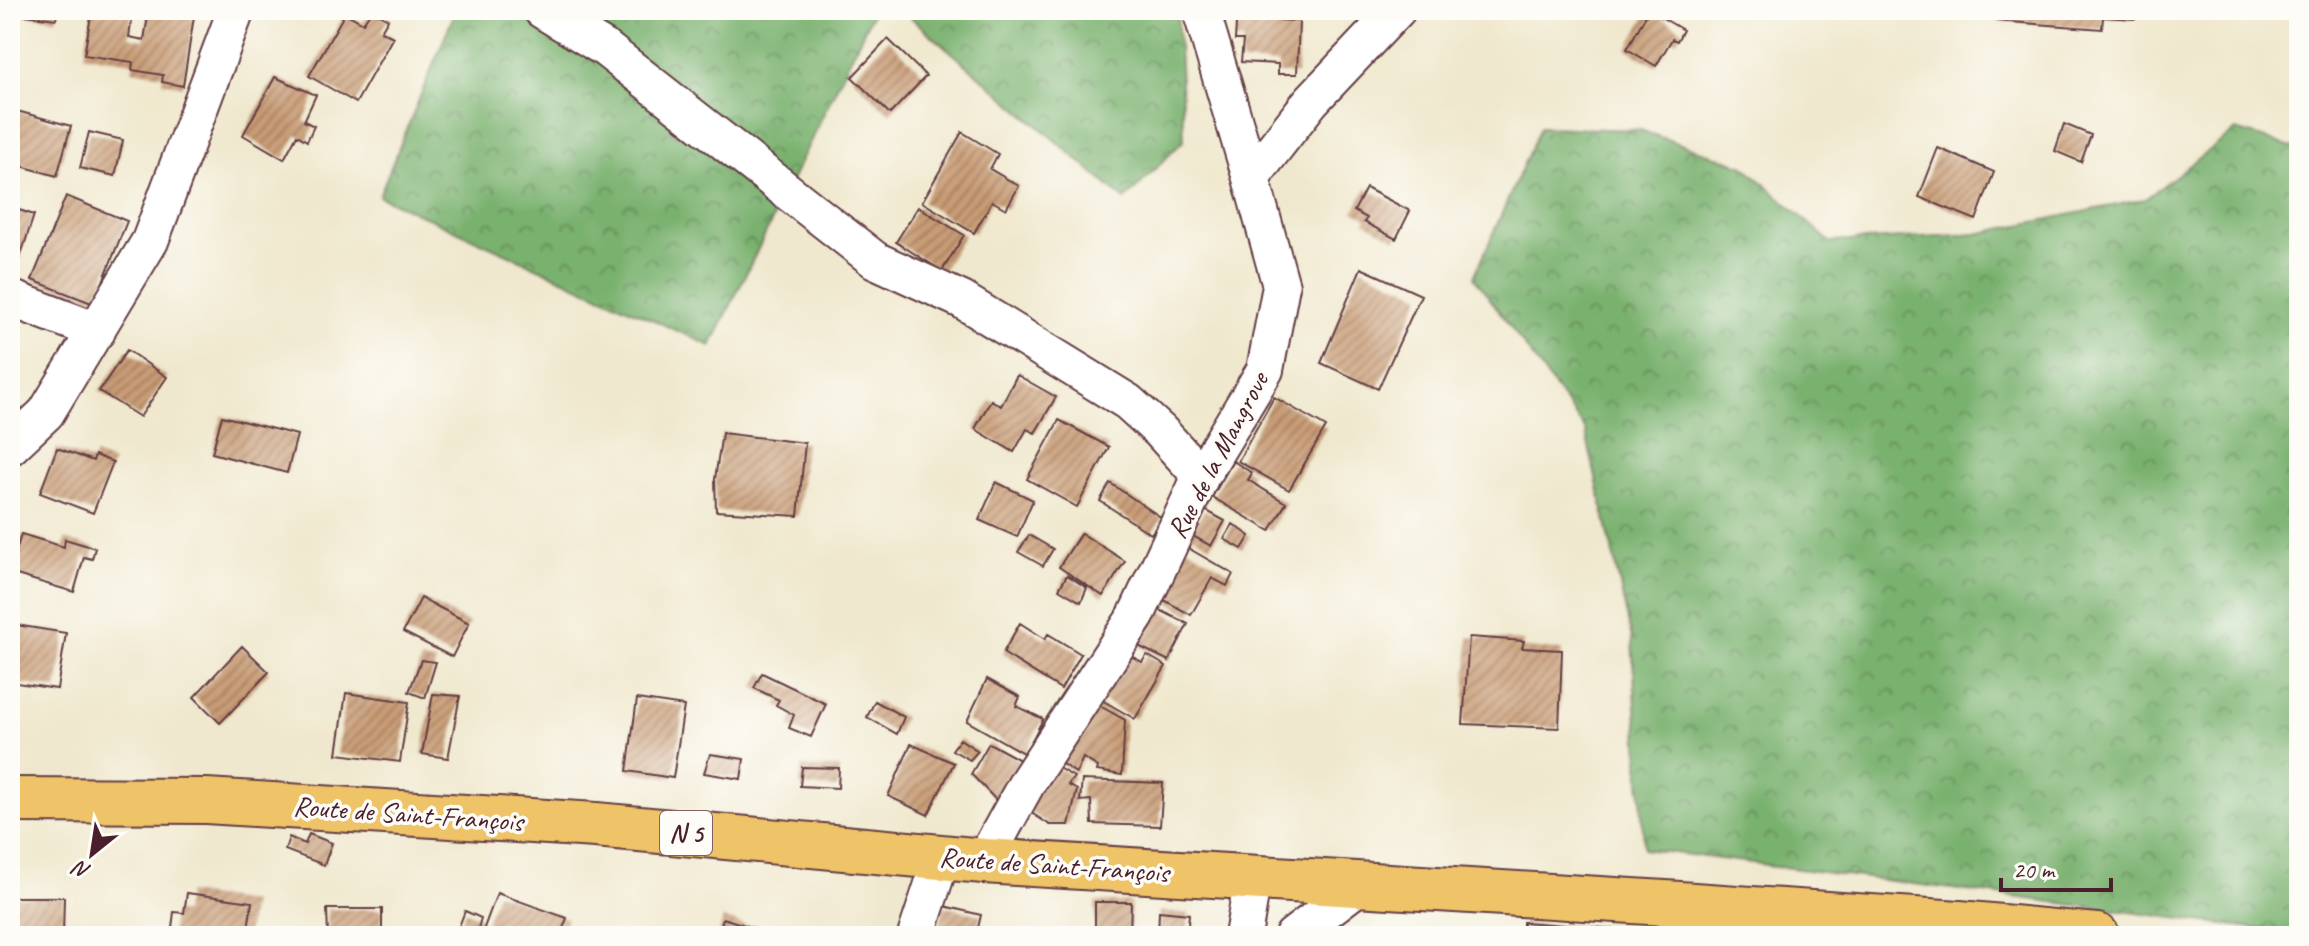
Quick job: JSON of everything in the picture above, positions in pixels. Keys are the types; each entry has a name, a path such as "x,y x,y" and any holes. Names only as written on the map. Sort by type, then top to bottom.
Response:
{"main road":[{"name":"Route de Saint-François","path":"10,800 206,801 596,825 963,859 1931,921 2097,936"}],"street":[{"path":"10,447 46,413 150,241 236,10"},
{"path":"542,10 606,49 875,260 962,300 1128,402 1160,431 1201,476"},
{"name":"Rue de la Mangrove","path":"916,936 963,859 1028,781 1136,616 1201,476 1265,370 1281,286 1201,10"},
{"path":"1251,178 1311,101 1397,10"},
{"path":"10,298 97,331"},
{"path":"1243,936 1253,877"},
{"path":"1293,936 1361,884"}],"green space":[{"path":"456,10 874,10 711,346 379,196"},
{"path":"902,10 1177,10 1184,140 1125,200"},
{"path":"1540,127 1640,130 1744,166 1830,242 1976,234 2145,199 2236,130 2299,149 2299,934 1644,849 1632,639 1585,429 1474,277"}],"building":[{"path":"10,10 58,10 56,19 10,13"},
{"path":"92,10 133,10 129,37 144,40 149,10 195,10 183,86 162,82 163,75 132,70 133,62 84,55"},
{"path":"372,10 388,19 381,31 393,37 356,103 309,76 345,13 363,23"},
{"path":"1237,10 1254,10 1253,19 1299,21 1297,74 1278,74 1278,64 1241,62 1243,40 1235,40"},
{"path":"1649,10 1683,30 1677,41 1672,39 1656,66 1627,49"},
{"path":"1998,10 2137,10 2136,19 2103,17 2102,29 1997,21"},
{"path":"888,39 926,76 890,114 852,77"},
{"path":"275,77 316,95 304,121 314,126 307,141 297,135 284,159 243,135"},
{"path":"10,109 71,126 57,176 10,163"},
{"path":"2064,124 2091,135 2081,162 2055,151"},
{"path":"89,132 123,140 115,176 80,168"},
{"path":"962,132 998,154 990,169 1019,186 1006,209 992,201 974,233 922,202"},
{"path":"1938,148 1994,172 1976,220 1919,197"},
{"path":"1366,188 1410,211 1396,239 1364,222 1367,218 1354,211"},
{"path":"66,196 127,221 94,304 32,280"},
{"path":"10,207 34,215 11,285 10,285"},
{"path":"918,207 964,235 942,271 896,242"},
{"path":"1361,268 1421,295 1378,389 1321,363"},
{"path":"127,350 167,377 140,417 99,391"},
{"path":"1017,375 1056,397 1035,433 1027,429 1014,452 975,429 991,400 1001,406"},
{"path":"1274,397 1326,427 1289,490 1238,461"},
{"path":"222,416 297,435 287,473 212,453"},
{"path":"1059,420 1109,447 1077,507 1027,479"},
{"path":"722,433 805,443 798,516 716,511 715,479"},
{"path":"57,448 93,461 95,455 113,462 93,513 40,493"},
{"path":"1233,461 1252,473 1248,480 1286,503 1270,531 1212,497"},
{"path":"996,482 1033,500 1017,537 979,520"},
{"path":"1110,483 1162,518 1151,534 1100,501"},
{"path":"1205,510 1225,521 1211,546 1189,534"},
{"path":"1233,524 1250,536 1242,549 1224,539"},
{"path":"1081,533 1125,561 1103,596 1059,567"},
{"path":"21,534 64,547 65,539 95,548 92,559 84,557 74,592 10,573"},
{"path":"1029,535 1053,549 1043,566 1018,552"},
{"path":"1181,544 1233,574 1227,586 1212,578 1191,615 1153,594"},
{"path":"1067,575 1087,588 1081,602 1059,589"},
{"path":"421,598 469,623 452,657 403,632"},
{"path":"1152,606 1188,624 1169,661 1130,642"},
{"path":"1020,623 1045,639 1048,634 1081,654 1061,689 1003,653"},
{"path":"10,624 66,633 57,689 10,682"},
{"path":"1469,637 1524,641 1522,648 1562,650 1559,728 1463,724"},
{"path":"242,646 269,672 220,723 194,697"},
{"path":"1127,654 1142,662 1147,655 1166,666 1135,719 1100,699"},
{"path":"421,660 436,662 425,698 409,692"},
{"path":"762,673 826,704 811,737 789,728 794,715 776,705 779,700 754,688"},
{"path":"987,679 1020,697 1016,706 1043,719 1025,754 967,721"},
{"path":"346,693 409,702 400,762 337,754"},
{"path":"433,694 460,696 448,758 422,754"},
{"path":"637,699 684,706 673,778 627,771"},
{"path":"875,701 904,717 897,734 867,717"},
{"path":"1091,701 1125,720 1122,775 1097,771 1098,767 1083,758 1076,773 1056,760"},
{"path":"960,739 978,751 970,760 952,750"},
{"path":"989,743 1020,760 996,800 971,774"},
{"path":"911,744 954,763 928,815 888,796"},
{"path":"710,754 744,759 741,779 704,773"},
{"path":"1048,762 1074,777 1068,785 1077,790 1069,825 1050,825 1019,805"},
{"path":"802,767 839,768 838,788 800,786"},
{"path":"1082,780 1163,783 1160,826 1092,824 1091,800 1080,801"},
{"path":"309,834 332,843 324,865 285,850 289,837 305,844"},
{"path":"187,893 252,902 247,936 225,933 225,936 171,936 174,912 184,913"},
{"path":"497,893 567,918 560,936 481,936"},
{"path":"12,897 64,897 63,936 11,936"},
{"path":"1095,902 1131,902 1130,936 1095,936"},
{"path":"944,906 981,915 976,936 937,936"},
{"path":"327,909 382,909 382,936 328,936"},
{"path":"465,911 481,918 476,936 458,929"},
{"path":"1159,911 1189,914 1187,936 1158,936"},
{"path":"723,918 775,935 775,936 718,936"},
{"path":"1523,922 1628,930 1626,936 1523,936"}]}
